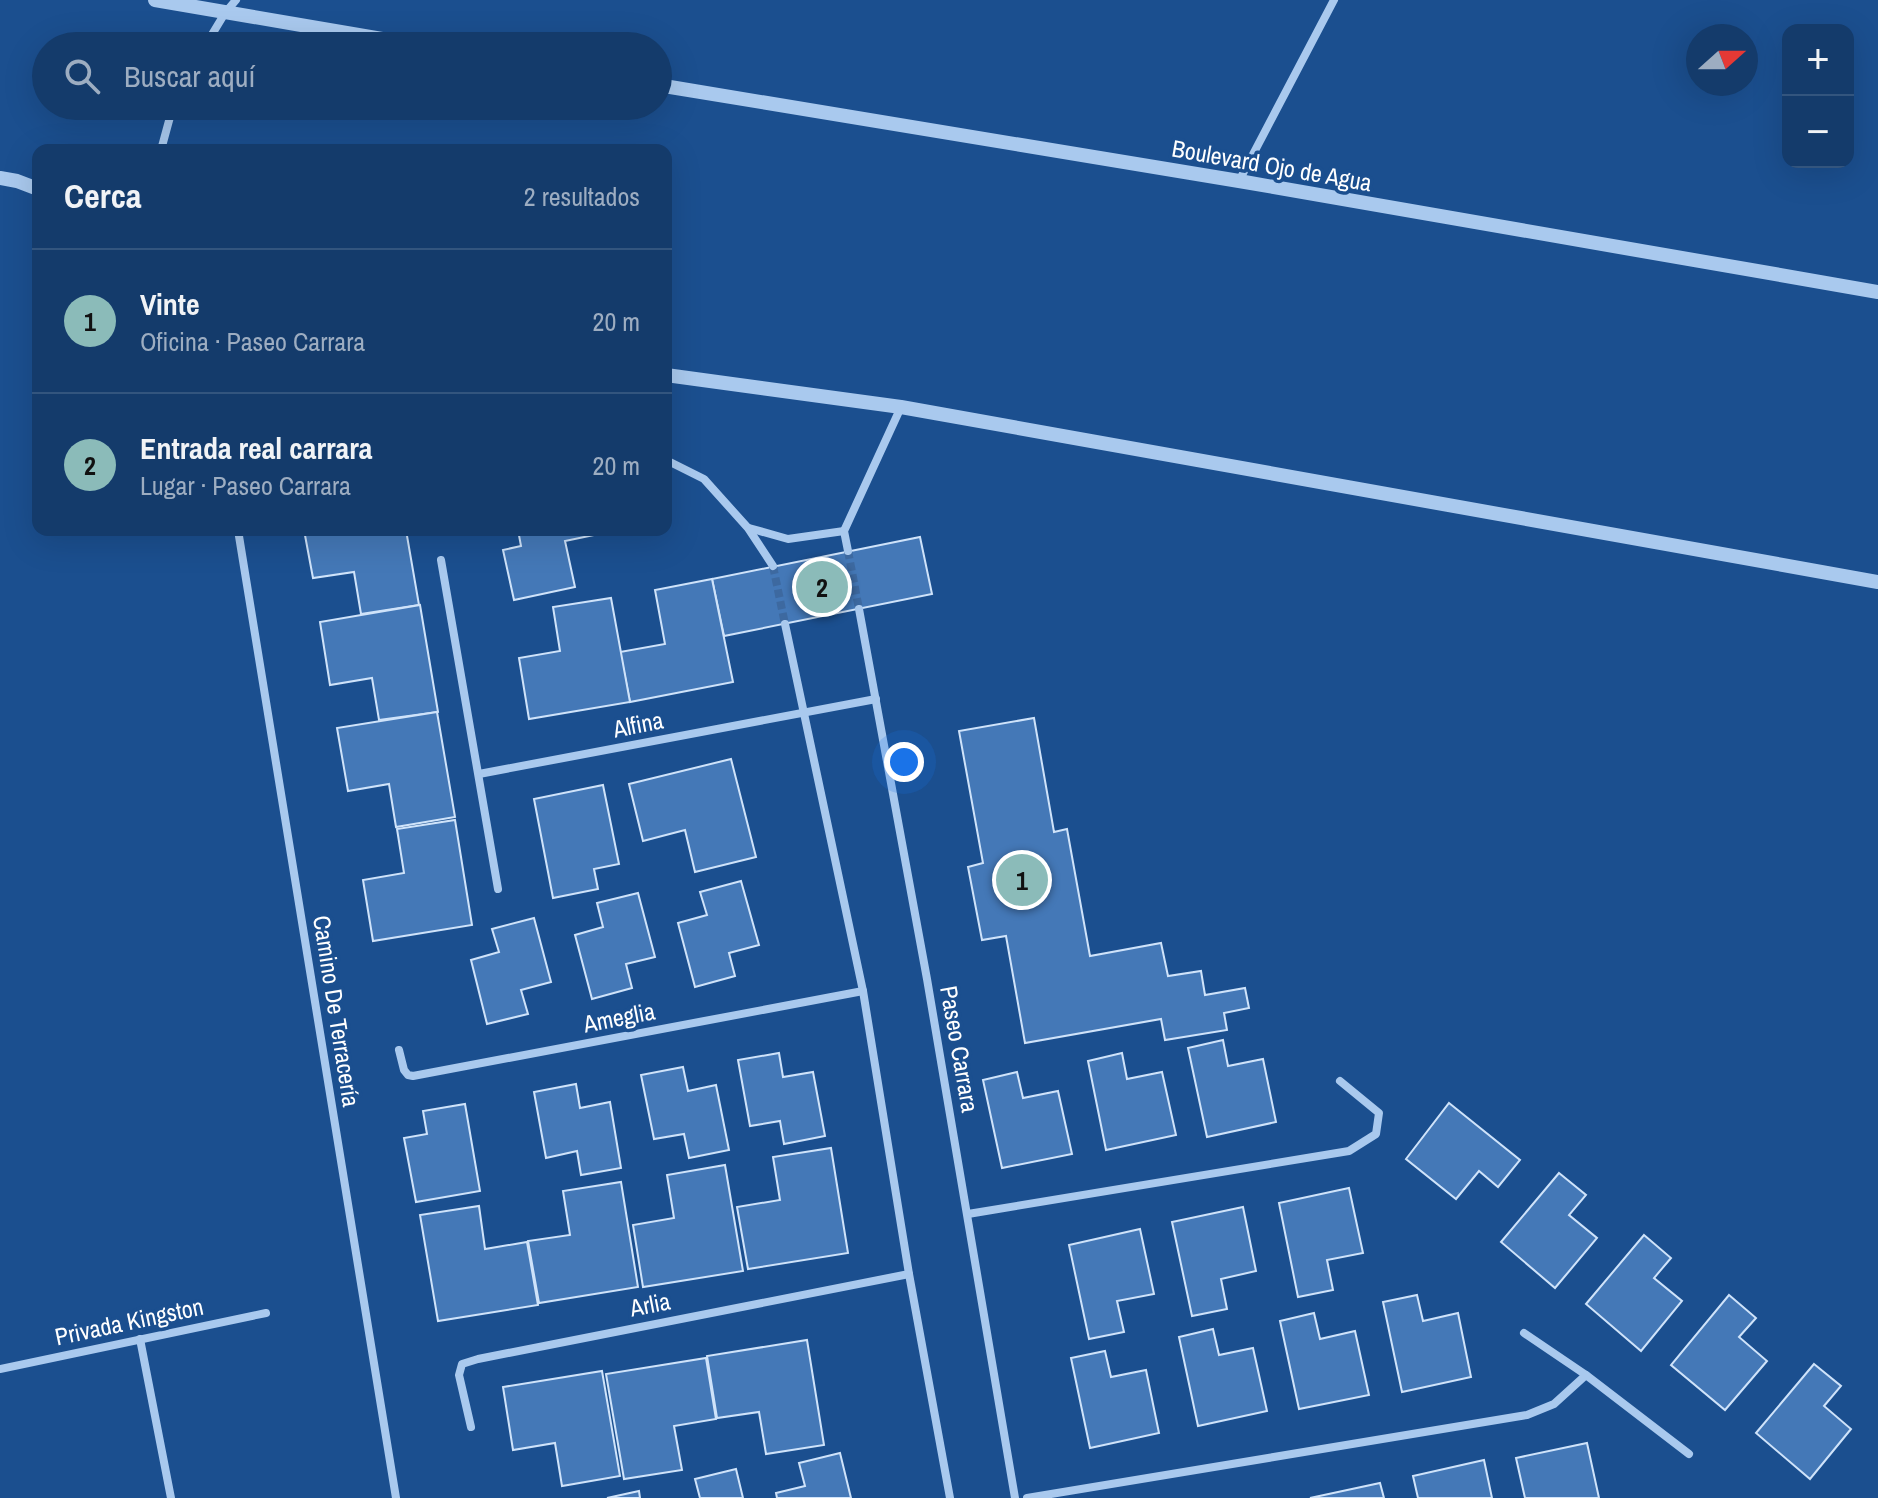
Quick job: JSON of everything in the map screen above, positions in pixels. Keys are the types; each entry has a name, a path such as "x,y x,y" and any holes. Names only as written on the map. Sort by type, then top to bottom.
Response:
{"street":[{"path":"155,0 339,32"},
{"path":"213,32 236,0"},
{"path":"1239,181 1334,0"},
{"name":"Boulevard Ojo de Agua","path":"672,87 1239,181 1878,292"},
{"path":"163,144 169,120"},
{"path":"0,178 32,187"},
{"path":"672,376 901,407 1878,582"},
{"path":"848,551 844,531 901,407"},
{"path":"672,463 704,479 748,528 773,566"},
{"path":"748,528 788,539 844,531"},
{"name":"Camino De Terracería","path":"239,536 396,1498"},
{"path":"441,560 498,889"},
{"name":"Paseo Carrara","path":"859,609 930,994 1015,1498"},
{"path":"785,624 863,991 909,1274 950,1498"},
{"name":"Alfina","path":"479,774 876,699"},
{"name":"Ameglia","path":"399,1050 404,1070 413,1076 863,991"},
{"path":"968,1214 1349,1151 1376,1134 1379,1113 1340,1081"},
{"name":"Arlia","path":"471,1427 459,1375 462,1364 909,1274"},
{"name":"Privada Kingston","path":"0,1369 266,1313"},
{"path":"1524,1333 1586,1375 1689,1454"},
{"path":"140,1339 171,1498"},
{"path":"1027,1498 1527,1415 1554,1404 1586,1375"}],"building":[{"path":"305,536 407,536 419,605 361,614 354,572 313,578"},
{"path":"519,536 589,536 565,541 575,587 514,600 503,550 521,546"},
{"path":"920,537 932,594 724,636 712,579"},
{"path":"712,579 733,682 630,702 620,652 665,644 655,590"},
{"path":"611,598 630,702 529,719 519,658 560,651 553,607"},
{"path":"420,605 438,712 379,720 372,678 330,685 320,622"},
{"path":"437,712 455,817 396,827 389,784 348,791 337,728"},
{"path":"1034,718 1054,832 1067,829 1090,956 1161,943 1168,976 1201,971 1205,995 1245,988 1249,1008 1224,1013 1227,1030 1165,1040 1161,1019 1025,1043 1006,936 982,940 968,867 983,863 959,731"},
{"path":"731,759 756,857 695,872 685,830 643,841 629,784"},
{"path":"603,785 619,864 594,869 598,889 553,898 534,799"},
{"path":"455,820 472,925 373,941 363,880 404,873 397,829"},
{"path":"741,881 759,945 729,953 735,976 695,987 678,923 707,915 700,892"},
{"path":"638,893 655,957 626,964 632,988 592,999 575,935 603,927 597,903"},
{"path":"534,918 551,982 521,990 528,1014 487,1024 471,960 499,952 492,929"},
{"path":"1223,1040 1228,1066 1263,1059 1276,1122 1207,1137 1188,1048"},
{"path":"779,1053 783,1077 813,1072 825,1136 784,1144 780,1121 750,1126 738,1060"},
{"path":"1122,1053 1127,1079 1162,1072 1176,1135 1106,1150 1088,1061"},
{"path":"683,1067 688,1091 716,1085 729,1150 689,1158 684,1134 654,1139 641,1075"},
{"path":"1017,1072 1023,1098 1058,1091 1072,1154 1002,1168 983,1080"},
{"path":"576,1084 580,1108 610,1102 621,1168 581,1175 577,1151 546,1158 534,1092"},
{"path":"1449,1103 1520,1160 1498,1187 1479,1171 1456,1199 1406,1159"},
{"path":"465,1104 480,1191 416,1202 404,1138 427,1134 423,1111"},
{"path":"831,1148 848,1253 748,1269 737,1207 780,1200 773,1157"},
{"path":"725,1165 743,1271 643,1287 633,1225 674,1218 667,1175"},
{"path":"1559,1173 1586,1195 1569,1215 1597,1238 1555,1288 1501,1242"},
{"path":"621,1182 638,1287 539,1303 528,1241 570,1235 563,1191"},
{"path":"1349,1188 1363,1253 1327,1260 1333,1290 1298,1297 1279,1203"},
{"path":"479,1206 485,1249 527,1242 538,1305 438,1321 420,1215"},
{"path":"1243,1207 1256,1271 1221,1279 1227,1309 1192,1316 1172,1222"},
{"path":"1140,1229 1154,1294 1117,1301 1124,1332 1089,1339 1069,1245"},
{"path":"1644,1235 1671,1258 1654,1278 1682,1301 1641,1351 1586,1304"},
{"path":"1417,1295 1423,1321 1458,1313 1471,1377 1402,1392 1383,1302"},
{"path":"1729,1295 1756,1318 1739,1337 1767,1361 1725,1410 1671,1365"},
{"path":"1314,1313 1320,1339 1355,1331 1369,1395 1299,1409 1280,1321"},
{"path":"1213,1329 1219,1355 1253,1348 1267,1411 1198,1426 1179,1337"},
{"path":"807,1340 824,1445 766,1454 759,1412 717,1418 707,1356"},
{"path":"1105,1351 1111,1377 1146,1370 1159,1433 1090,1448 1071,1358"},
{"path":"706,1358 716,1419 674,1426 682,1470 624,1479 606,1374"},
{"path":"1814,1364 1841,1386 1824,1406 1851,1429 1810,1479 1756,1433"},
{"path":"602,1371 620,1476 562,1486 555,1443 513,1450 503,1387"},
{"path":"1587,1443 1599,1498 1525,1498 1516,1458"},
{"path":"840,1453 851,1498 777,1498 776,1493 805,1486 799,1463"},
{"path":"1484,1460 1492,1498 1418,1498 1413,1476"},
{"path":"736,1469 743,1498 700,1498 695,1479"},
{"path":"1380,1483 1384,1498 1310,1498"},
{"path":"639,1491 640,1498 607,1498"}],"tunnel":[{"path":"848,551 859,609"},
{"path":"773,566 785,624"}],"place":[{"name":"Entrada real carrara","path":"822,587"},
{"name":"Vinte","path":"1022,880"}]}
